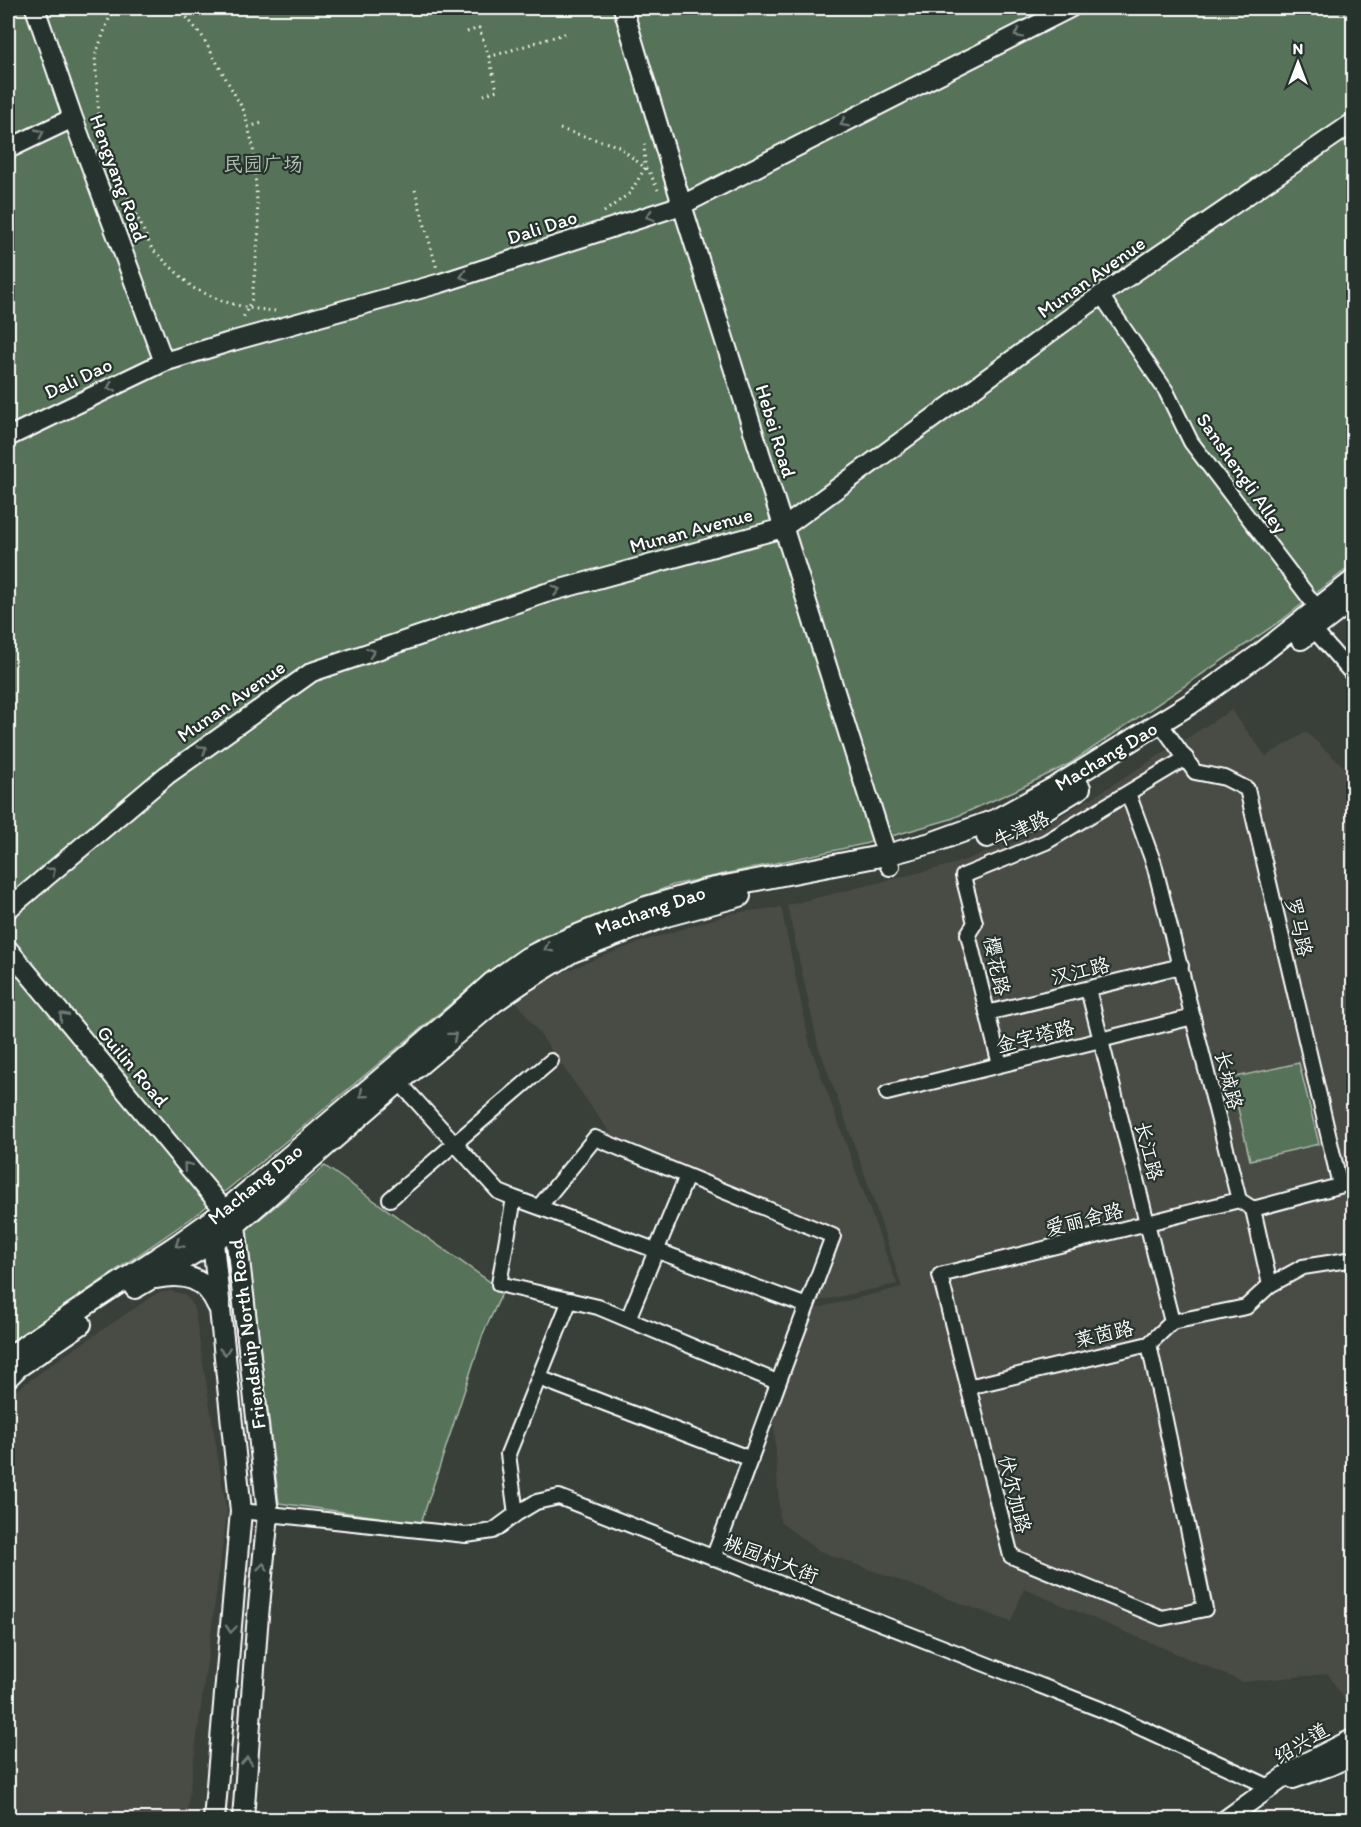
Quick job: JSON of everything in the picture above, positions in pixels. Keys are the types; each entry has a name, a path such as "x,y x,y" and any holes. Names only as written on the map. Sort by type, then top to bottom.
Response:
{"main road":[{"name":"Machang Dao","path":"1312,619 1353,580"},
{"name":"Machang Dao","path":"8,1359 180,1243 230,1218 494,1002 572,952 666,916 703,905 888,861 995,820 1164,729 1230,677 1312,619 1353,598"},
{"name":"Machang Dao","path":"230,1218 493,982 527,958 646,907 705,890 888,861"},
{"name":"Friendship North Road","path":"214,1820 241,1511 213,1242 230,1218"},
{"name":"Friendship North Road","path":"230,1218 268,1514 256,1627 243,1820"},
{"name":"Machang Dao","path":"8,1377 148,1280 213,1242"},
{"path":"148,1280 165,1276 187,1276 204,1285 214,1298 222,1315"}],"street":[{"name":"Hengyang Road","path":"35,8 73,118 164,362"},
{"name":"Hebei Road","path":"623,8 675,208 783,528 888,861"},
{"name":"Dali Dao","path":"8,437 164,362 441,283 675,208 1070,8"},
{"path":"8,148 73,118"},
{"name":"Munan Avenue","path":"8,909 167,775 312,672 546,593 783,528 1101,295 1353,122"},
{"name":"Sanshengli Alley","path":"1101,295 1166,391 1191,442 1353,676"},
{"name":"罗马路","path":"1164,729 1195,772 1225,778 1247,789 1346,1184"},
{"name":"牛津路","path":"963,876 1046,842 1186,758"},
{"name":"长城路","path":"1128,793 1154,864 1239,1200"},
{"name":"樱花路","path":"963,876 975,923 968,934 1000,1065"},
{"name":"Guilin Road","path":"8,949 230,1218"},
{"name":"汉江路","path":"987,1013 1181,966"},
{"name":"长江路","path":"1088,989 1172,1322"},
{"name":"金字塔路","path":"887,1093 1193,1017"},
{"path":"390,1199 551,1061"},
{"path":"399,1082 499,1192 807,1306"},
{"path":"539,1207 595,1138 833,1236 713,1558"},
{"path":"628,1319 687,1176"},
{"path":"1253,1209 1346,1184"},
{"path":"514,1198 499,1284 598,1307 777,1382"},
{"path":"1239,1200 1253,1209 1270,1285"},
{"name":"爱丽舍路","path":"940,1275 1239,1200"},
{"path":"1172,1322 1246,1307 1270,1285 1303,1267 1353,1259"},
{"name":"伏尔加路","path":"940,1275 1011,1556 1162,1618 1205,1609 1149,1344"},
{"path":"516,1514 508,1454 570,1300"},
{"name":"莱茵路","path":"968,1387 1149,1344 1172,1322"},
{"path":"539,1378 751,1459"},
{"name":"桃园村大街","path":"241,1511 466,1535 493,1532 536,1502 560,1497 1100,1709 1272,1788"},
{"name":"绍兴道","path":"1225,1820 1304,1763 1353,1738"},
{"name":"绍兴道","path":"1272,1788 1330,1767 1353,1755"}],"path":[{"path":"113,8 95,56 99,117 118,175 152,249 193,288 222,301 248,308 281,312"},
{"path":"179,8 202,36 244,111 253,146 259,229 252,299 233,341"},
{"path":"467,32 479,28 489,57 497,90 484,95"},
{"path":"489,57 567,33"},
{"path":"248,127 262,123"},
{"path":"560,129 618,146 649,171 675,208"},
{"path":"602,213 630,193 645,168 644,140"},
{"path":"415,190 441,283"}],"shaded area":[{"path":"1231,710 1266,756 1306,732 1354,776 1353,1707 1350,1709 1328,1674 1243,1682 1024,1589 1011,1622 817,1550 780,1522 773,1407 813,1309 902,1287 864,1172 818,1045 787,905 954,864 1022,839"},
{"path":"781,907 810,1045 897,1284 815,1302 840,1234 615,1140 517,1002 548,979 640,942 733,913"},
{"path":"171,1291 183,1294 191,1301 195,1313 227,1513 186,1819 8,1819 8,1396 157,1293"}],"green space":[{"name":"民园广场","path":"8,8 1353,8 1353,564 1282,620 1069,764 1014,791 951,819 864,844 673,885 539,938 491,970 196,1215 8,1345"},
{"path":"1299,1063 1319,1144 1250,1160 1231,1078"},
{"path":"325,1166 503,1291 483,1334 421,1523 279,1503 246,1230"}]}
